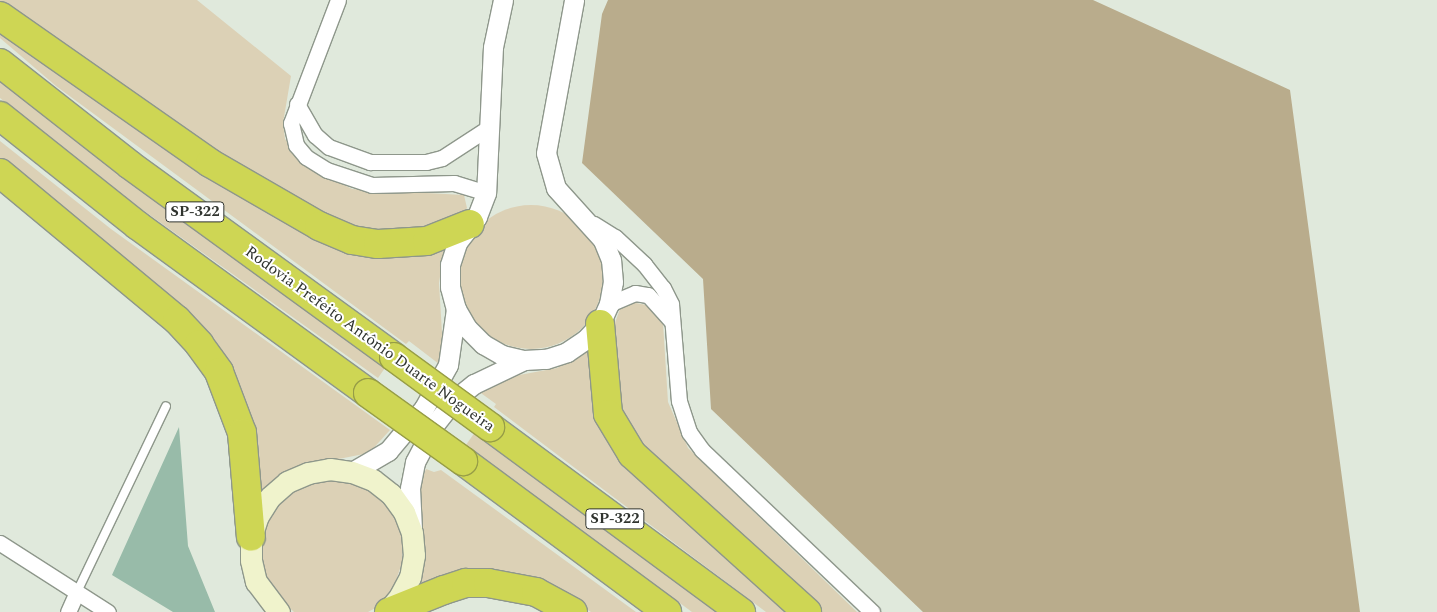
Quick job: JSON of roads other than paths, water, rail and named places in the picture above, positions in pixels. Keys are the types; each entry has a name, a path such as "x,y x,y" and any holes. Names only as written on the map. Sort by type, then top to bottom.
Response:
{"highway":[{"path":"0,16 210,163 319,226 352,240 378,244 427,240 473,220"},
{"name":"Rodovia Prefeito Antônio Duarte Nogueira","path":"0,63 130,165 490,426 741,612"},
{"name":"SP-322","path":"0,116 137,225 463,461 667,612"},
{"path":"0,174 177,320 200,344 219,372 242,433 251,537"},
{"path":"604,314 608,414 618,434 645,469 807,612"},
{"path":"388,612 466,583 488,583 536,592 573,612"}],"main road":[{"path":"279,612 256,582 251,560 251,537 258,516 270,497 287,482 322,470 352,472 373,480 391,494 404,512 412,533 414,555 410,576 400,596 388,612"}],"street":[{"path":"338,0 290,123 296,145 306,157 327,170 372,184 454,183 486,193"},
{"path":"503,0 493,47 486,193 473,220 457,243 450,265 450,287 456,309 467,328 483,344 502,355 524,360 546,359 567,352 585,340 604,314 635,293 648,295 672,322"},
{"path":"574,0 546,153 556,188 572,208 626,246 658,282 671,304 679,400 689,432 702,450 872,612"},
{"path":"297,104 315,135 329,147 370,162 409,163 442,158 488,128"},
{"path":"590,222 603,240 611,260 613,282 604,314"},
{"path":"352,472 388,452 424,408 448,365 456,309"},
{"path":"412,533 410,488 415,462 435,424 454,400 474,384 524,360"},
{"path":"0,543 76,594 108,612"},
{"path":"68,612 76,594"}],"lane":[{"path":"76,594 166,406"}]}
